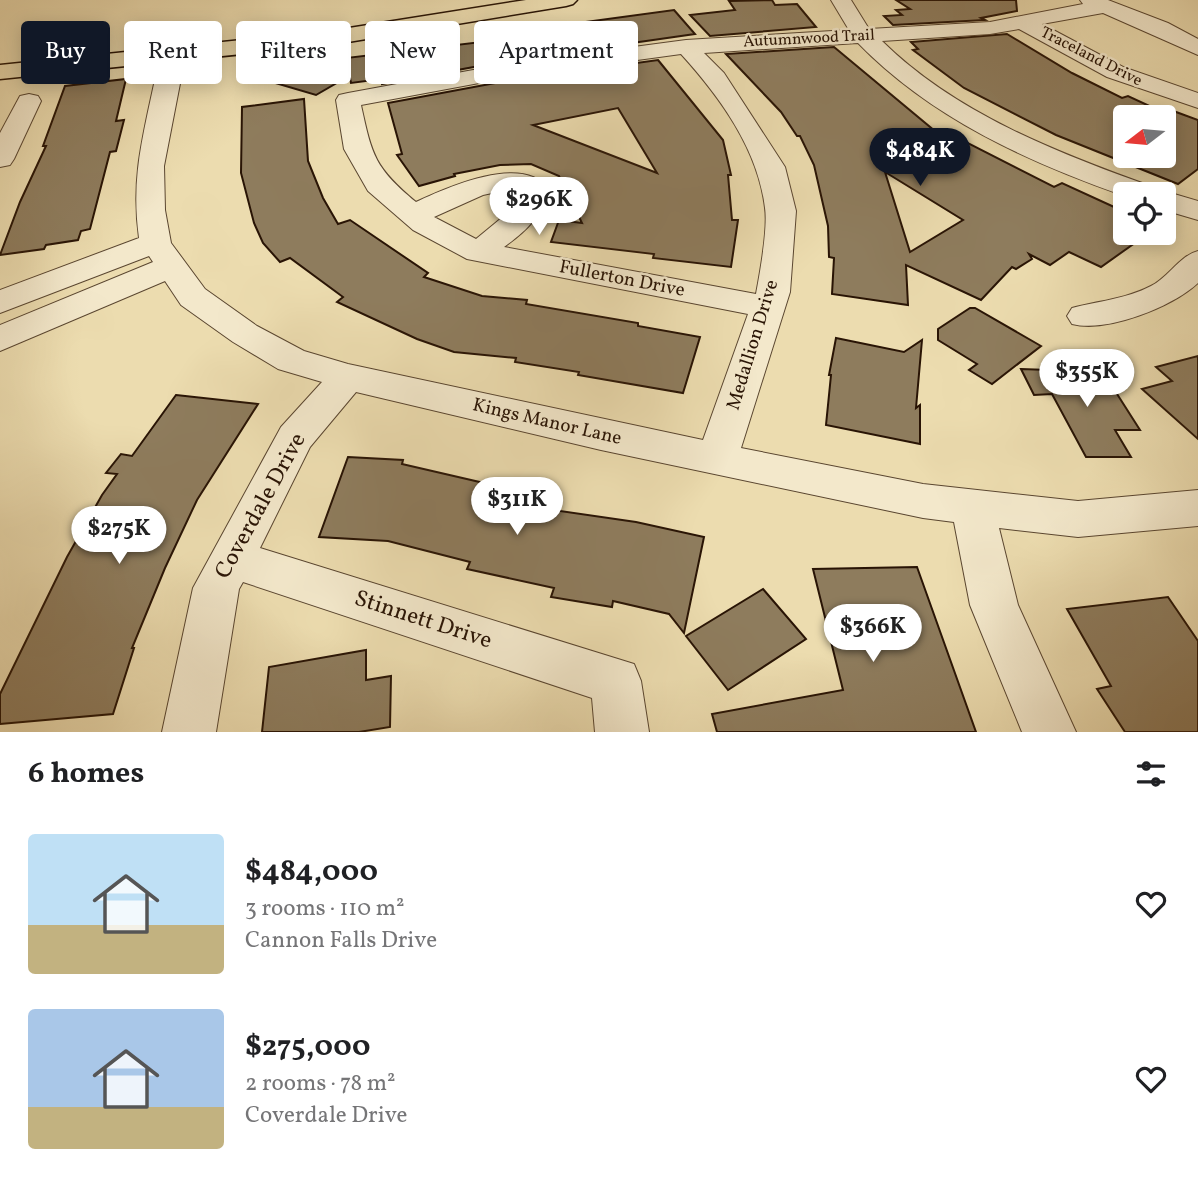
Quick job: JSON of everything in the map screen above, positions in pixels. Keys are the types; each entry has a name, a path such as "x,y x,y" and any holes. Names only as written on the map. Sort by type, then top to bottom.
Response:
{"main road":[{"path":"360,12 463,0"},
{"path":"222,40 408,27 566,0"},
{"path":"0,50 124,45"},
{"path":"0,72 124,52"}],"street":[{"path":"841,0 865,36 912,79 968,115 1058,160 1115,182"},
{"path":"1097,3 1160,28 1198,48"},
{"name":"Autumnwood Trail","path":"348,100 506,71 686,47 951,32 1024,23 1097,3"},
{"name":"Traceland Drive","path":"1024,23 1125,76 1198,101"},
{"name":"Medallion Drive","path":"686,47 716,78 771,167 781,211 773,292 717,459"},
{"name":"Kings Manor Lane","path":"167,84 150,166 150,210 164,255 192,298 245,334 291,360 348,377 717,459 923,501 1078,519 1145,515 1198,508"},
{"name":"Fullerton Drive","path":"348,100 357,149 378,185 424,224 478,252 768,307"},
{"path":"0,104 29,101 0,159"},
{"path":"414,215 488,184 516,182 526,184 534,190 533,198 519,221 478,252"},
{"path":"1176,204 1198,211"},
{"path":"0,302 164,255"},
{"path":"0,339 164,255"},
{"path":"1084,316 1123,308 1158,296 1182,281 1198,261"},
{"name":"Coverdale Drive","path":"189,732 216,588 295,438 348,377"},
{"path":"973,508 994,605 1049,732"},
{"name":"Stinnett Drive","path":"231,559 616,681 622,732"}],"building":[{"path":"772,0 775,5 797,4 816,27 710,36 690,15 735,10 729,1"},
{"path":"896,0 1016,0 1017,11 981,18 985,20 893,25 884,16 902,15 896,10 910,9"},
{"path":"674,10 695,34 638,42 638,21 593,21"},
{"path":"1007,34 1072,73 1122,98 1128,96 1147,105 1113,105 1113,158 1056,135 964,88 913,50 918,49 911,42"},
{"path":"474,43 474,67 460,70 460,44"},
{"path":"834,47 953,146 964,141 1054,187 1062,183 1113,206 1113,245 1132,245 1101,267 1069,252 1050,265 1029,254 1032,259 1016,269 1012,267 981,300 906,265 908,305 832,294 834,258 829,257 828,226 814,165 800,136 797,136 781,112 726,54","holes":["885,172 963,220 910,252"]},
{"path":"365,56 365,81 351,83 351,57"},
{"path":"658,60 723,140 731,175 728,175 732,220 738,220 731,267 653,258 654,254 551,242 559,220 582,223 559,176 531,164 500,165 454,174 455,176 419,186 397,155 402,154 388,103 490,84 638,84 638,63","holes":["618,108 657,173 533,125"]},
{"path":"124,79 116,121 124,120 116,151 110,152 90,229 81,231 78,240 46,245 44,249 0,255 20,202 46,146 43,146 65,86 110,84 110,81"},
{"path":"279,84 335,84 316,95"},
{"path":"304,99 308,161 323,198 338,224 350,220 428,273 424,277 482,296 527,300 526,304 638,323 638,326 700,337 683,393 515,362 516,358 454,352 417,339 337,302 343,297 290,258 280,262 263,243 254,223 241,173 242,107"},
{"path":"1176,112 1198,120 1198,169 1178,184 1138,168 1176,168"},
{"path":"970,308 975,308 1041,346 992,384 969,370 977,364 938,340 938,329"},
{"path":"836,338 904,352 922,340 916,408 920,405 920,444 826,425 829,375"},
{"path":"1198,356 1198,439 1142,389 1172,381 1156,367"},
{"path":"1021,369 1103,372 1140,430 1115,430 1131,457 1086,457 1052,394 1034,395"},
{"path":"176,395 258,404 197,500 165,568 132,648 113,714 0,724 0,694 67,557 117,474 106,473 121,454 132,456"},
{"path":"348,457 403,460 402,464 484,483 482,488 556,502 553,510 636,522 704,537 684,633 669,614 613,601 612,607 551,597 554,588 467,569 470,562 388,541 319,537"},
{"path":"917,567 976,732 717,732 712,714 843,690 813,569"},
{"path":"763,589 806,639 728,690 686,636"},
{"path":"1168,597 1198,641 1198,732 1125,732 1097,689 1111,686 1067,609"},
{"path":"366,650 366,680 391,676 390,727 359,732 262,732 269,667"}]}
